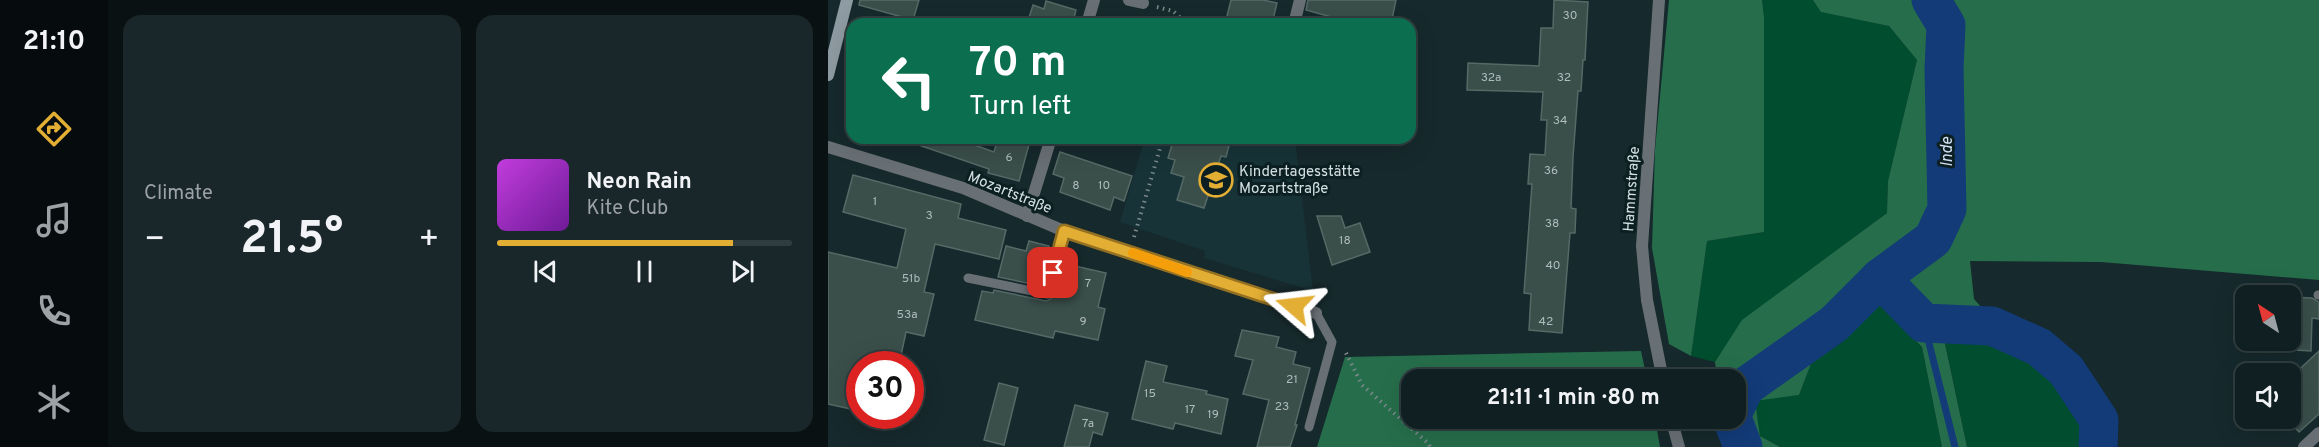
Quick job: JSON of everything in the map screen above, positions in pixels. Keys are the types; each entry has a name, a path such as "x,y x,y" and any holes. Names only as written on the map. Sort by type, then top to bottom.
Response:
{"main road":[{"path":"828,75 847,0"}],"street":[{"path":"1089,18 1094,0"},
{"path":"1130,0 1143,3"},
{"path":"1296,18 1300,0"},
{"name":"Hammstraße","path":"1659,0 1642,246 1647,300 1662,369"},
{"path":"1027,216 1049,144"},
{"name":"Mozartstraße","path":"828,147 963,188 1064,231 1316,313"},
{"path":"1674,429 1679,447"},
{"path":"2304,447 2319,433"}],"lane":[{"path":"968,278 1047,294 1064,231"},
{"path":"1309,427 1332,342 1316,313"}],"path":[{"path":"1143,3 1173,10 1180,18"},
{"path":"1130,252 1161,144"},
{"path":"1341,345 1362,385 1430,447"}],"shaded area":[{"name":"Kindertagesstätte Mozartstraße","path":"1143,144 1296,144 1313,291 1204,258 1205,251 1120,222"}],"green space":[{"path":"1669,0 1762,0 1764,17 1764,232 1707,241 1691,356 1669,344 1652,248 1655,150"},
{"path":"1762,0 1813,0 1822,12 1889,26 1917,60 1888,181 1887,213 1743,320 1715,362 1691,356 1707,241 1764,232 1764,17"},
{"path":"1813,0 2319,0 2319,280 2101,262 1970,261 1974,299 1990,317 1979,338 1944,339 1967,447 1942,447 1922,347 1875,299 1860,317 1812,361 1799,395 1755,401 1760,436 1780,447 1724,447 1722,429 1746,429 1746,369 1716,369 1715,362 1742,320 1887,213 1888,181 1917,60 1889,26 1821,12"},
{"path":"1875,299 1922,347 1942,447 1780,447 1760,436 1754,400 1799,395 1812,361 1860,317"},
{"path":"1984,329 2019,344 2060,375 2093,422 2093,447 1967,447 1944,338 1979,338"},
{"path":"1641,351 1645,369 1401,369 1401,429 1657,429 1660,447 1317,447 1345,357"}],"building":[{"path":"860,0 919,0 914,18 906,18 859,5"},
{"path":"1231,0 1263,0 1277,3 1273,18 1226,18"},
{"path":"1308,0 1396,0 1392,18 1335,18 1306,10"},
{"path":"1554,0 1588,2 1585,60 1583,60 1581,91 1578,91 1573,157 1571,208 1576,209 1575,233 1570,233 1562,333 1529,330 1531,294 1524,293 1532,184 1528,184 1530,154 1545,155 1547,120 1541,120 1543,92 1467,90 1468,63 1539,66 1541,28 1553,28"},
{"path":"1046,1 1076,10 1074,18 1029,18 1033,5 1044,9"},
{"path":"916,144 972,144 994,152 996,144 1029,144 1019,181 988,173 989,169"},
{"path":"1172,144 1229,144 1226,157 1221,156 1204,208 1177,200 1184,177 1171,173 1175,160 1168,158"},
{"path":"1060,152 1132,176 1124,201 1114,197 1110,210 1060,192 1064,178 1053,174"},
{"path":"853,175 961,204 958,218 1006,230 999,259 935,244 924,292 934,294 924,336 906,332 902,351 846,351 846,408 828,404 828,252 897,268 906,229 843,212"},
{"path":"1317,216 1341,216 1345,228 1360,223 1370,252 1332,265"},
{"path":"1029,241 1049,246 1045,260 1049,260 1042,286 998,277 1006,246 1026,251"},
{"path":"1062,263 1106,273 1098,307 1105,309 1098,340 1055,331 1053,338 975,320 982,291 993,293 994,290 1046,301 1051,299"},
{"path":"2301,298 2312,298 2319,302 2319,319 2312,318 2311,351 2301,350"},
{"path":"1242,330 1279,337 1276,347 1296,352 1293,364 1310,368 1290,447 1257,447 1269,400 1243,394 1253,360 1235,356"},
{"path":"2319,351 2319,414 2299,432 2296,429 2301,429 2301,368"},
{"path":"1146,361 1167,366 1163,382 1207,391 1206,394 1228,399 1221,434 1175,423 1173,429 1132,419"},
{"path":"999,383 1018,388 1004,445 984,440"},
{"path":"1075,405 1108,413 1102,435 1093,432 1089,447 1064,447"}],"waterway":[{"name":"Inde","path":"1746,386 1834,324 1880,278 1933,239 1947,209 1944,69 1946,25 1931,0"},
{"name":"Inde","path":"1880,278 1924,323 1992,326 2039,347 2066,370 2099,420 2098,447"},
{"path":"1924,323 1955,447"},
{"name":"Inde","path":"1736,429 1743,447"}],"slow traffic":[{"path":"1133,253 1187,272"}],"place":[{"name":"Kindertagesstätte Mozartstraße","path":"1216,180"}],"route":[{"path":"1053,273 1064,231 1294,306"}]}
